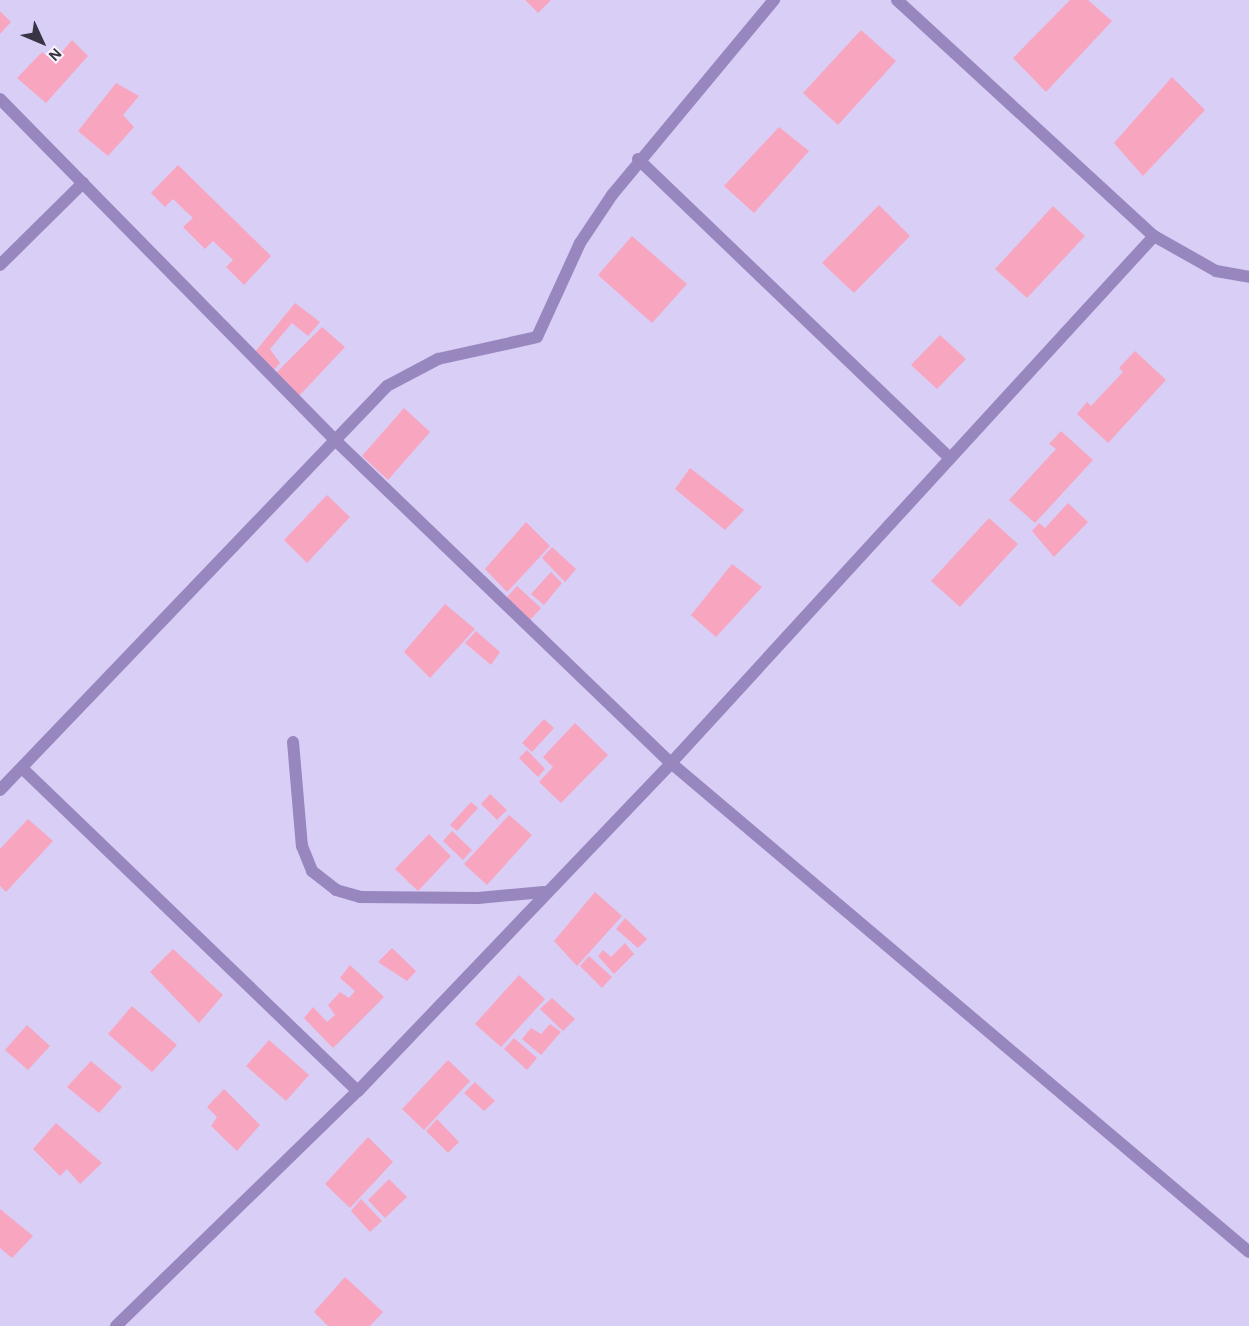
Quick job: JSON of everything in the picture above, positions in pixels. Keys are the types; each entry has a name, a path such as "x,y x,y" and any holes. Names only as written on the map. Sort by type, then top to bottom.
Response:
{"street":[{"path":"0,790 387,386 413,369 537,337 580,243 638,159 774,0"},
{"path":"897,0 1154,236 1216,271 1249,277"},
{"path":"0,99 334,439 671,763 1249,1252"},
{"path":"638,159 949,457"},
{"path":"0,265 82,183"},
{"path":"116,1326 358,1091 544,892 671,763 949,457 1154,236"},
{"path":"293,742 302,846 312,871 336,890 360,897 478,898 544,892"},
{"path":"22,768 358,1091"}],"building":[{"path":"525,0 551,0 538,13"},
{"path":"1070,0 1088,0 1112,21 1046,92 1013,58"},
{"path":"0,11 11,22 0,34"},
{"path":"861,30 896,61 838,125 803,93"},
{"path":"72,40 88,56 46,103 17,78 42,52 54,61"},
{"path":"1172,77 1205,110 1143,176 1114,143"},
{"path":"116,83 139,96 123,115 134,127 108,156 78,131"},
{"path":"779,127 809,151 754,213 724,186"},
{"path":"178,165 271,256 244,285 226,267 233,260 213,241 205,249 183,227 193,218 173,199 165,207 151,193"},
{"path":"879,205 910,236 854,293 822,263"},
{"path":"1053,206 1085,236 1027,298 995,269"},
{"path":"632,236 687,284 652,323 598,275"},
{"path":"295,303 320,322 308,336 292,323 270,349 280,363 273,371 255,352"},
{"path":"322,327 345,347 298,397 275,374"},
{"path":"940,335 966,359 937,389 911,365"},
{"path":"1135,351 1166,380 1108,443 1077,414 1087,402 1091,406 1123,372 1119,368"},
{"path":"404,408 430,432 388,480 362,456"},
{"path":"1061,431 1093,460 1035,523 1009,500 1056,449 1049,444"},
{"path":"690,468 744,510 725,530 675,489"},
{"path":"327,495 350,517 307,563 284,540"},
{"path":"1068,503 1088,522 1054,557 1032,531 1039,523 1045,528"},
{"path":"989,518 1018,544 960,607 931,581"},
{"path":"526,522 550,546 507,592 485,569"},
{"path":"552,547 576,569 565,582 542,558"},
{"path":"732,564 762,587 716,637 691,615"},
{"path":"551,572 562,583 544,605 531,594"},
{"path":"517,586 541,608 530,620 507,597"},
{"path":"445,604 475,629 430,678 404,652"},
{"path":"476,631 500,652 491,665 465,643"},
{"path":"544,719 554,728 532,752 522,743"},
{"path":"575,723 608,755 561,803 539,782 553,767 543,757"},
{"path":"527,750 545,769 538,777 519,758"},
{"path":"490,794 507,810 497,820 481,804"},
{"path":"471,802 478,808 457,831 450,825"},
{"path":"509,815 532,835 487,885 464,864"},
{"path":"28,819 53,841 6,892 0,886 0,849"},
{"path":"452,831 472,850 463,860 443,841"},
{"path":"429,834 451,856 418,891 395,869"},
{"path":"595,892 622,916 577,966 554,941"},
{"path":"625,918 647,939 638,948 616,929"},
{"path":"625,943 634,954 614,974 598,956 603,950 611,957"},
{"path":"392,948 416,971 407,981 378,962"},
{"path":"173,949 223,995 199,1023 150,972"},
{"path":"589,956 612,977 602,988 580,966"},
{"path":"350,965 384,997 333,1048 304,1018 313,1007 327,1022 335,1015 328,1005 340,992 349,998 355,991 340,978"},
{"path":"519,975 545,999 501,1047 475,1024"},
{"path":"552,998 575,1019 563,1031 540,1009"},
{"path":"132,1006 177,1045 152,1072 108,1034"},
{"path":"550,1024 561,1032 541,1055 522,1039 531,1028 541,1034"},
{"path":"27,1025 50,1046 28,1070 5,1050"},
{"path":"514,1038 537,1058 527,1070 504,1049"},
{"path":"269,1040 309,1075 286,1101 246,1066"},
{"path":"448,1060 470,1081 424,1130 402,1109"},
{"path":"91,1061 122,1087 99,1113 67,1087"},
{"path":"475,1082 495,1101 484,1111 464,1093"},
{"path":"224,1089 260,1125 237,1151 211,1126 217,1117 207,1107"},
{"path":"437,1119 459,1142 448,1153 426,1131"},
{"path":"56,1123 102,1163 80,1184 67,1169 60,1176 33,1149"},
{"path":"368,1137 393,1162 350,1208 325,1184"},
{"path":"389,1179 407,1197 385,1218 368,1200"},
{"path":"361,1199 382,1221 370,1232 351,1211"},
{"path":"0,1209 33,1236 12,1258 0,1248"},
{"path":"345,1277 383,1312 370,1326 328,1326 314,1312"}]}
